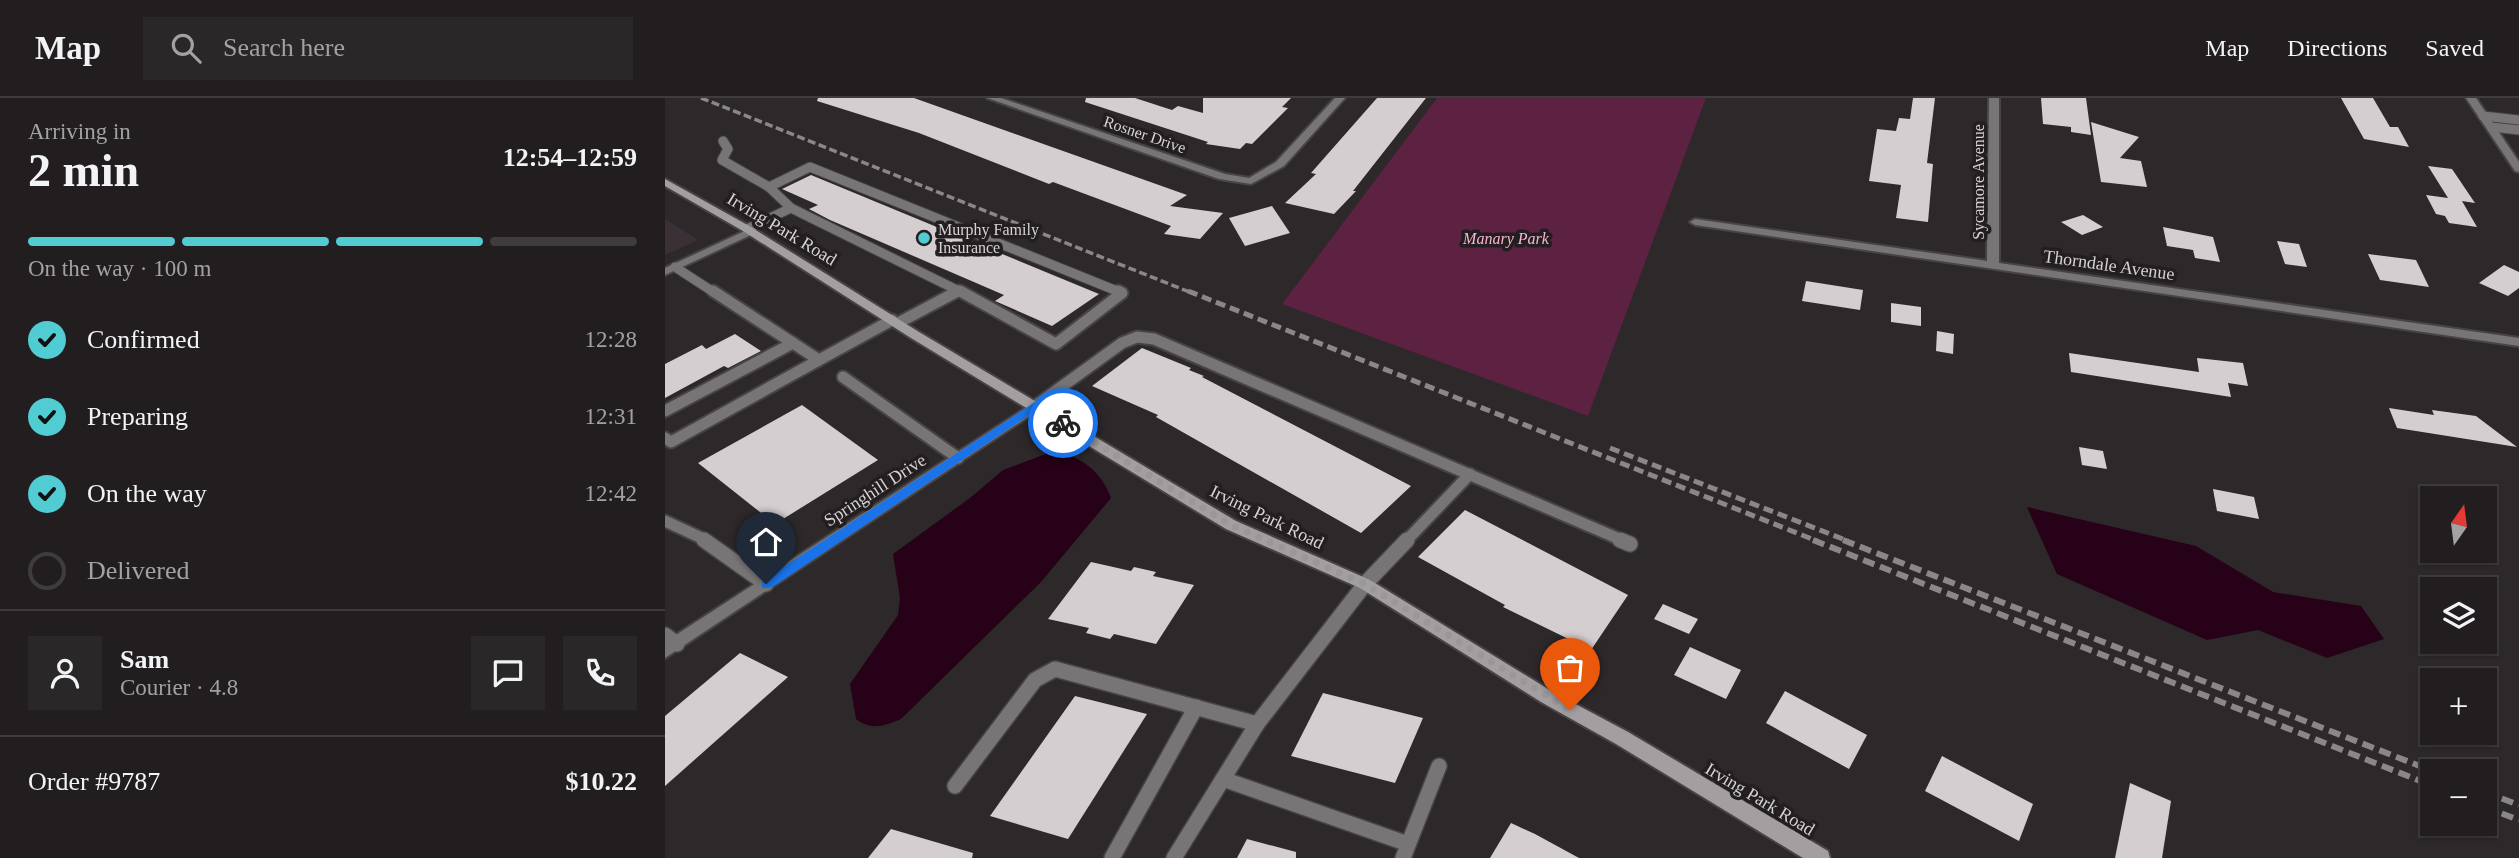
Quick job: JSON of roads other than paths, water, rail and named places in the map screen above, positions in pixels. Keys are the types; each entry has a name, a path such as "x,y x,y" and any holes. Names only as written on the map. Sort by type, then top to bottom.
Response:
{"main road":[{"name":"Irving Park Road","path":"665,182 749,230 1231,525 1365,584 1547,697 1622,738 1821,858"}],"street":[{"name":"Rosner Drive","path":"992,98 1223,177 1251,181 1280,164 1340,98"},
{"name":"Sycamore Avenue","path":"1993,266 1994,98"},
{"path":"2471,98 2519,169"},
{"name":"Thorndale Avenue","path":"1695,222 2519,342"},
{"path":"670,269 749,230"},
{"name":"Springhill Drive","path":"669,643 766,584 1035,406"}],"lane":[{"path":"2483,116 2519,120"},
{"path":"2491,127 2519,130"},
{"path":"723,141 728,149 722,160 769,187 791,208 959,291 1056,344 1122,293 810,167 769,187"},
{"path":"749,230 791,208"},
{"path":"670,269 819,360"},
{"path":"665,438 671,442 819,360 959,291"},
{"path":"1035,406 1122,344 1137,337 1154,339 1630,544"},
{"path":"665,411 793,343"},
{"path":"843,377 958,458"},
{"path":"1174,858 1257,724 1365,584 1470,474"},
{"path":"665,520 707,541 766,584"},
{"path":"955,786 1035,680 1055,669 1257,724"},
{"path":"1112,858 1196,707"},
{"path":"1223,779 1406,851 1439,766"}],"railway":[{"path":"701,98 1192,293"},
{"path":"1188,291 1817,541"},
{"path":"1610,448 1848,541"},
{"path":"1813,540 2420,781"},
{"path":"1843,540 2420,766"},
{"path":"2497,797 2519,805"},
{"path":"2497,812 2519,820"}],"place":[{"name":"Murphy Family Insurance","path":"924,238"}],"park label":[{"name":"Manary Park","path":"1506,238"}]}
